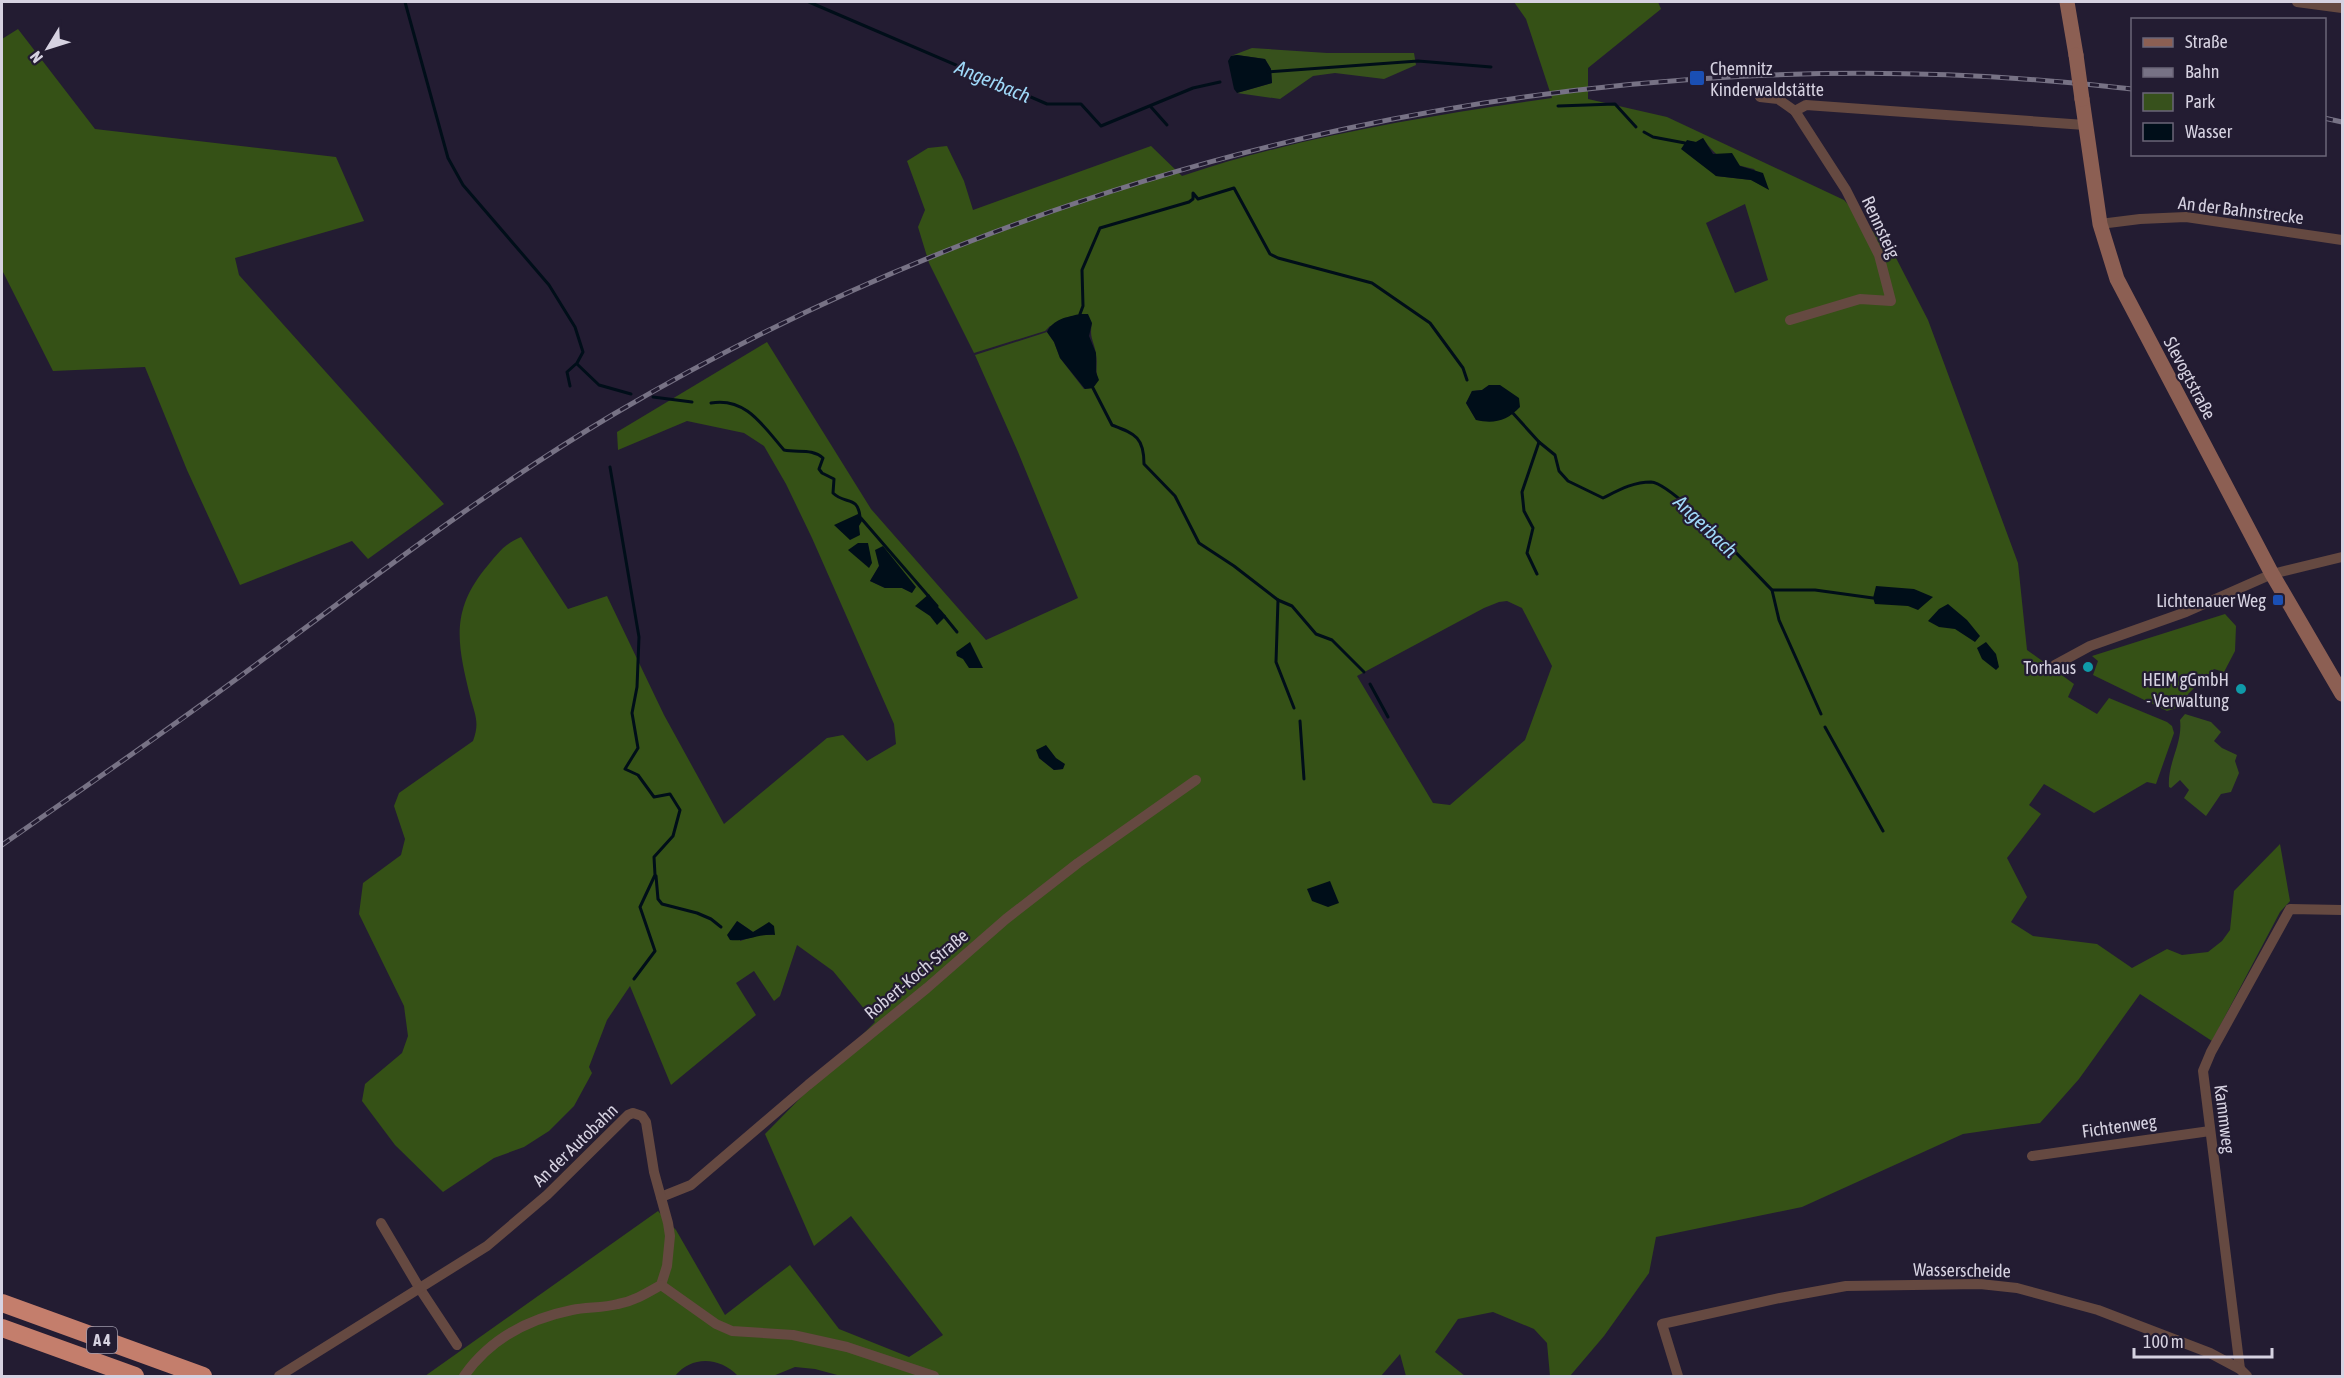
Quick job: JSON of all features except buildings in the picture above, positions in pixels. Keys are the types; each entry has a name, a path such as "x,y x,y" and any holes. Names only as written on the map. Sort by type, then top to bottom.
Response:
{"highway":[{"name":"A 4","path":"2,1303 202,1377"},
{"name":"A 4","path":"2,1328 135,1377"}],"street":[{"name":"Slevogtstraße","path":"2067,2 2100,225 2117,279 2272,574 2343,694"},
{"path":"2297,2 2343,8"},
{"path":"1760,97 1778,99 1795,111 1806,105 2085,125"},
{"name":"Rennsteig","path":"1790,320 1860,299 1891,301 1879,255 1846,190 1795,111"},
{"name":"An der Bahnstrecke","path":"2100,225 2140,219 2186,217 2343,240"},
{"path":"2055,665 2090,646 2186,612 2272,574 2343,557"},
{"name":"Robert-Koch-Straße","path":"662,1197 691,1185 1006,919 1097,849 1196,780"},
{"name":"Kammweg","path":"2243,1373 2203,1071 2211,1052 2290,909 2343,910"},
{"name":"An der Autobahn","path":"279,1377 487,1246 547,1195 628,1114 633,1113 642,1116 646,1122 654,1172 670,1236 667,1266 661,1286"},
{"name":"Fichtenweg","path":"2032,1156 2211,1131"},
{"path":"381,1223 457,1346"},
{"name":"Wasserscheide","path":"1678,1377 1662,1324 1846,1286 1980,1284 2017,1288 2098,1310 2210,1353 2243,1373"},
{"path":"464,1377 495,1342 527,1322 571,1310 618,1304 638,1298 661,1286 716,1324 732,1331 793,1335 836,1344 934,1377"}],"green space":[{"path":"1514,2 1658,2 1661,9 1588,68 1588,99 1667,117 1844,200 1895,256 1928,320 2018,563 2027,650 2074,684 2068,697 2097,714 2109,698 2167,722 2172,726 2174,733 2156,784 2147,782 2094,813 2044,784 2029,805 2041,814 2007,858 2027,897 2011,922 2033,936 2097,944 2132,968 2167,949 2182,955 2208,952 2222,941 2230,930 2234,891 2280,844 2290,901 2280,912 2212,1041 2140,994 2079,1079 2040,1123 1963,1134 1802,1207 1656,1237 1649,1273 1604,1336 1570,1376 1550,1376 1547,1343 1534,1329 1493,1312 1458,1319 1435,1352 1465,1376 1406,1376 1400,1354 1381,1376 841,1376 815,1369 795,1367 773,1376 738,1376 723,1365 706,1361 689,1364 675,1376 425,1376 658,1211 676,1230 725,1315 790,1265 839,1329 909,1357 943,1335 851,1216 814,1246 765,1134 875,1022 833,971 797,945 780,996 774,1001 754,971 736,983 756,1015 671,1085 630,986 607,1020 589,1067 592,1073 574,1106 549,1131 524,1147 494,1158 443,1192 395,1145 362,1101 365,1084 402,1053 408,1036 404,1006 359,914 363,883 401,855 405,839 394,806 399,793 473,741 476,718 462,661 461,616 473,586 496,555 504,547 521,537 568,609 607,596 664,715 724,824 827,738 843,735 867,761 896,744 894,724 812,538 786,484 764,446 744,433 687,421 618,450 617,432 767,342 871,509 986,640 1078,598 975,355 1047,332 1060,358 1084,389 1093,388 1098,380 1097,357 1091,336 1092,323 1050,326 1045,331 974,353 929,263 918,227 925,210 907,161 928,148 947,146 964,181 973,210 1151,146 1182,176 1319,138 1412,120 1552,98 1526,19","holes":["1703,138 1724,160 1754,169 1769,189 1751,180 1716,176 1687,141 1696,142","1745,204 1768,280 1735,293 1706,223","1489,385 1514,413 1504,418 1476,420 1466,403 1472,391 1482,390","879,566 912,593 902,588 885,588 870,581","1507,601 1522,608 1552,666 1525,740 1450,805 1433,803 1357,676 1484,608","1046,746 1063,769 1054,770 1039,758","737,921 753,932 759,930 774,935 759,935 740,941"]},
{"path":"18,29 95,129 336,157 364,221 235,258 239,275 444,504 368,559 352,541 240,585 187,470 145,367 53,371 2,270 2,39"},
{"path":"1252,48 1327,53 1414,53 1416,65 1384,79 1335,73 1313,76 1280,99 1237,93 1272,83 1271,69 1265,59 1231,56"},
{"path":"2225,614 2236,626 2235,651 2224,672 2214,669 2188,694 2186,705 2167,711 2093,675 2098,661 2092,656"},
{"path":"2185,714 2211,722 2221,732 2214,741 2222,748 2237,755 2235,761 2239,773 2231,792 2221,794 2206,816 2184,798 2189,790 2180,780 2171,788 2169,787 2180,720"}],"water":[{"path":"1231,56 1265,59 1271,69 1272,83 1237,93 1234,89 1228,61"},
{"path":"1703,138 1713,154 1732,153 1740,166 1763,173 1769,190 1751,180 1716,176 1681,149 1687,140 1696,142"},
{"path":"1088,314 1092,323 1089,336 1096,353 1096,372 1099,380 1093,388 1085,389 1060,358 1047,332 1057,321"},
{"path":"1489,385 1500,385 1519,398 1520,407 1510,416 1500,420 1489,422 1476,420 1466,403 1472,391 1482,390"},
{"path":"858,514 862,521 859,526 860,535 850,540 834,525"},
{"path":"858,543 868,543 872,563 869,568 848,550"},
{"path":"883,546 916,587 912,593 902,588 885,588 870,581 879,566 875,550"},
{"path":"1876,586 1914,589 1933,597 1918,610 1908,606 1875,604 1873,598"},
{"path":"929,594 946,616 937,625 930,616 915,606"},
{"path":"1948,604 1967,620 1980,636 1975,642 1955,629 1939,627 1928,621 1939,609"},
{"path":"970,642 983,668 969,668 963,659 957,656 956,652"},
{"path":"1986,642 1996,654 1999,667 1996,670 1982,659 1977,648"},
{"path":"1046,745 1056,758 1065,764 1063,769 1054,770 1039,758 1036,750"},
{"path":"1330,881 1339,903 1328,907 1312,901 1307,889"},
{"path":"737,921 753,932 769,922 774,926 775,935 730,940 727,935"}],"waterway":[{"path":"405,2 448,158 463,185 549,285 575,327 583,352 577,363 567,372 570,386"},
{"name":"Angerbach","path":"809,2 1047,104 1081,104 1101,126 1193,88 1220,82"},
{"path":"1268,72 1418,61 1491,67"},
{"path":"1558,106 1615,104 1636,127"},
{"name":"Angerbach","path":"1151,107 1167,125"},
{"path":"1644,132 1653,137 1685,143"},
{"name":"Angerbach","path":"1080,314 1083,306 1082,270 1100,228 1189,202 1193,199 1193,193 1198,199 1234,188 1270,254 1372,283 1430,323 1463,368 1467,380"},
{"path":"577,364 599,385 631,394"},
{"path":"1093,388 1112,425 1132,434 1140,442 1144,464 1175,496 1199,543 1234,566 1278,600 1276,662 1294,708"},
{"path":"653,397 692,402"},
{"path":"711,403 723,402 744,409 761,423 784,450 810,452 823,458 819,469 834,479 833,493 857,506 860,517 937,606"},
{"name":"Angerbach","path":"1511,411 1539,442 1555,455 1559,471 1568,481 1603,498 1638,483 1651,482 1662,486 1694,512 1772,590 1815,590 1873,598"},
{"path":"1537,574 1527,553 1533,528 1524,511 1522,492 1539,442"},
{"path":"610,467 639,637 637,687 632,713 638,748 625,769 638,775 654,797 670,794 680,810 673,836 654,857 655,875 640,907 655,951 634,979"},
{"path":"1772,590 1779,620 1821,714"},
{"path":"1278,600 1292,606 1316,634 1332,640 1364,672"},
{"path":"944,616 957,632"},
{"path":"1370,684 1388,717"},
{"path":"1300,721 1304,779"},
{"path":"1825,727 1883,831"},
{"path":"656,876 658,899 662,904 697,913 711,919 721,927"}],"railway":[{"path":"2,845 188,714 429,537 566,443 614,414 788,321 968,242 1155,178 1347,128 1541,95 1738,76 1935,74 2131,89"},
{"path":"2326,118 2342,122"}],"place":[{"name":"Chemnitz Kinderwaldstätte","path":"1697,78"},
{"name":"Lichtenauer Weg","path":"2278,600"},
{"name":"Torhaus","path":"2088,667"},
{"name":"HEIM gGmbH - Verwaltung","path":"2241,689"}]}
